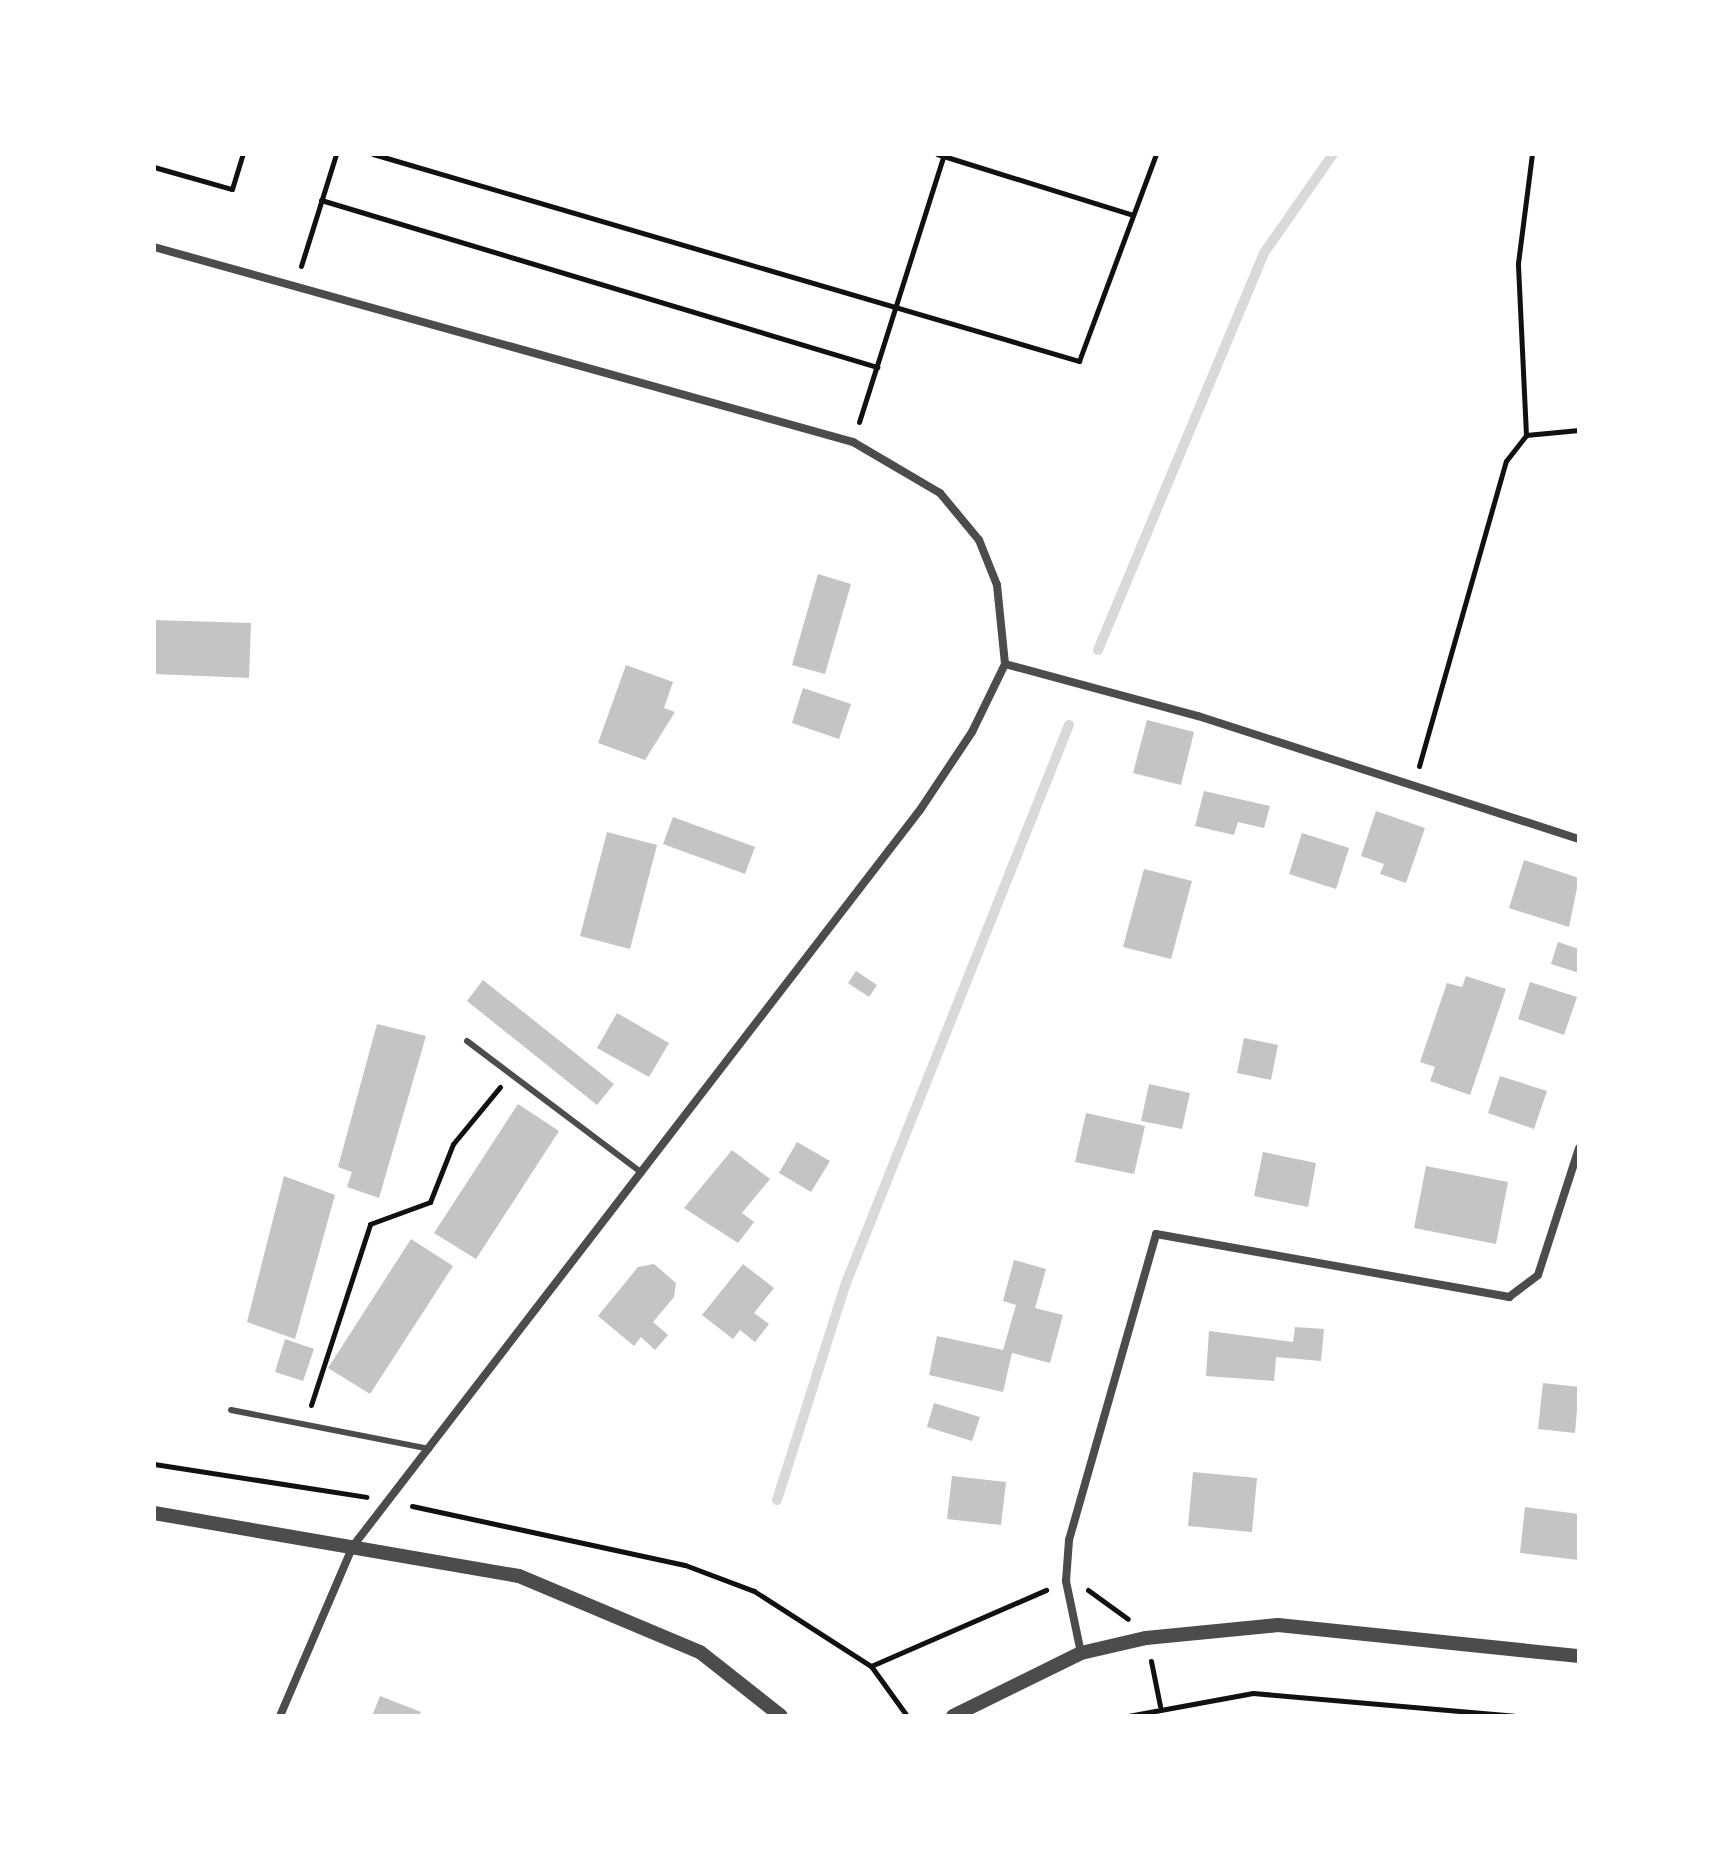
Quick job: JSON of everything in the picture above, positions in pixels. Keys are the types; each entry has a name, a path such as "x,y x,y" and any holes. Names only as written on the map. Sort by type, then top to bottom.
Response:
{"street":[{"path":"154,247 853,442 940,493 979,540 997,585 1005,664 972,732 920,810 353,1546 280,1716"},
{"path":"1005,664 1198,716 1579,839"},
{"path":"1081,1653 1066,1581 1078,1491 1156,1234 1509,1297 1538,1275 1579,1148"},
{"path":"154,1513 519,1576 639,1621 700,1652 781,1716"},
{"path":"953,1716 1081,1653 1146,1638 1278,1625 1579,1656"}],"lane":[{"path":"467,1041 642,1173"},
{"path":"231,1410 429,1449"}],"path":[{"path":"154,167 232,189 243,154"},
{"path":"294,286 336,154"},
{"path":"373,154 1079,361 1154,155"},
{"path":"1413,786 1506,461 1526,435 1518,263 1532,154"},
{"path":"853,442 941,155 1133,215"},
{"path":"321,200 877,367"},
{"path":"1526,435 1579,430"},
{"path":"304,1425 370,1224 430,1202 453,1144 510,1074"},
{"path":"154,1464 389,1501 685,1565 754,1591 871,1666 907,1716"},
{"path":"871,1666 1066,1581 1109,1598 1146,1638 1160,1706"},
{"path":"1128,1716 1160,1706 1253,1693 1514,1716"}],"building":[{"path":"818,574 851,584 825,674 792,665"},
{"path":"154,620 251,623 249,678 154,674"},
{"path":"626,665 673,682 664,708 675,712 645,760 598,743"},
{"path":"803,688 851,704 839,739 792,723"},
{"path":"1147,720 1194,732 1181,785 1133,773"},
{"path":"1204,791 1270,806 1264,828 1238,822 1234,835 1195,826"},
{"path":"1376,811 1425,828 1406,883 1380,874 1384,864 1361,856"},
{"path":"673,817 755,847 745,874 663,844"},
{"path":"607,832 657,845 630,949 580,936"},
{"path":"1302,833 1349,848 1336,889 1289,874"},
{"path":"1524,860 1579,878 1569,927 1509,908"},
{"path":"1144,869 1192,881 1171,959 1123,947"},
{"path":"1558,942 1579,949 1579,973 1551,964"},
{"path":"856,971 877,985 869,997 848,983"},
{"path":"1466,976 1506,989 1470,1095 1430,1081 1435,1067 1420,1062 1447,983 1462,987"},
{"path":"483,980 614,1084 597,1105 467,1001"},
{"path":"1530,982 1577,997 1564,1035 1518,1019"},
{"path":"617,1013 669,1043 649,1077 597,1048"},
{"path":"377,1024 426,1036 379,1198 347,1187 352,1172 338,1167"},
{"path":"1244,1038 1278,1045 1271,1080 1237,1073"},
{"path":"1500,1076 1547,1091 1534,1129 1488,1113"},
{"path":"1149,1084 1190,1093 1182,1129 1141,1121"},
{"path":"518,1104 559,1131 476,1259 434,1233"},
{"path":"1086,1113 1145,1126 1134,1174 1075,1162"},
{"path":"797,1142 830,1161 811,1192 779,1173"},
{"path":"732,1150 770,1179 742,1213 754,1222 738,1243 684,1208"},
{"path":"1263,1152 1316,1163 1308,1207 1254,1196"},
{"path":"1426,1166 1508,1182 1496,1244 1414,1228"},
{"path":"284,1176 335,1195 295,1339 247,1322"},
{"path":"411,1239 453,1266 370,1394 328,1368"},
{"path":"1014,1260 1046,1269 1035,1308 1063,1315 1050,1363 1012,1353 1003,1392 929,1375 937,1336 1003,1350 1016,1305 1003,1301"},
{"path":"654,1264 676,1283 674,1297 653,1322 668,1335 655,1350 641,1337 634,1346 598,1316 638,1267"},
{"path":"743,1264 774,1288 754,1313 769,1324 755,1342 740,1330 733,1339 702,1315"},
{"path":"1295,1327 1324,1329 1321,1361 1276,1357 1274,1381 1206,1376 1209,1331 1293,1342"},
{"path":"285,1339 314,1349 303,1381 275,1372"},
{"path":"1543,1383 1579,1387 1575,1433 1538,1429"},
{"path":"934,1403 980,1417 972,1441 927,1427"},
{"path":"1193,1472 1257,1478 1252,1532 1188,1526"},
{"path":"952,1476 1006,1482 1001,1525 947,1519"},
{"path":"1525,1507 1579,1514 1579,1560 1520,1553"},
{"path":"380,1696 421,1712 419,1716 372,1716"}],"waterway":[{"path":"1098,650 1264,253 1333,154"},
{"path":"777,1500 846,1283 1069,725"}]}
